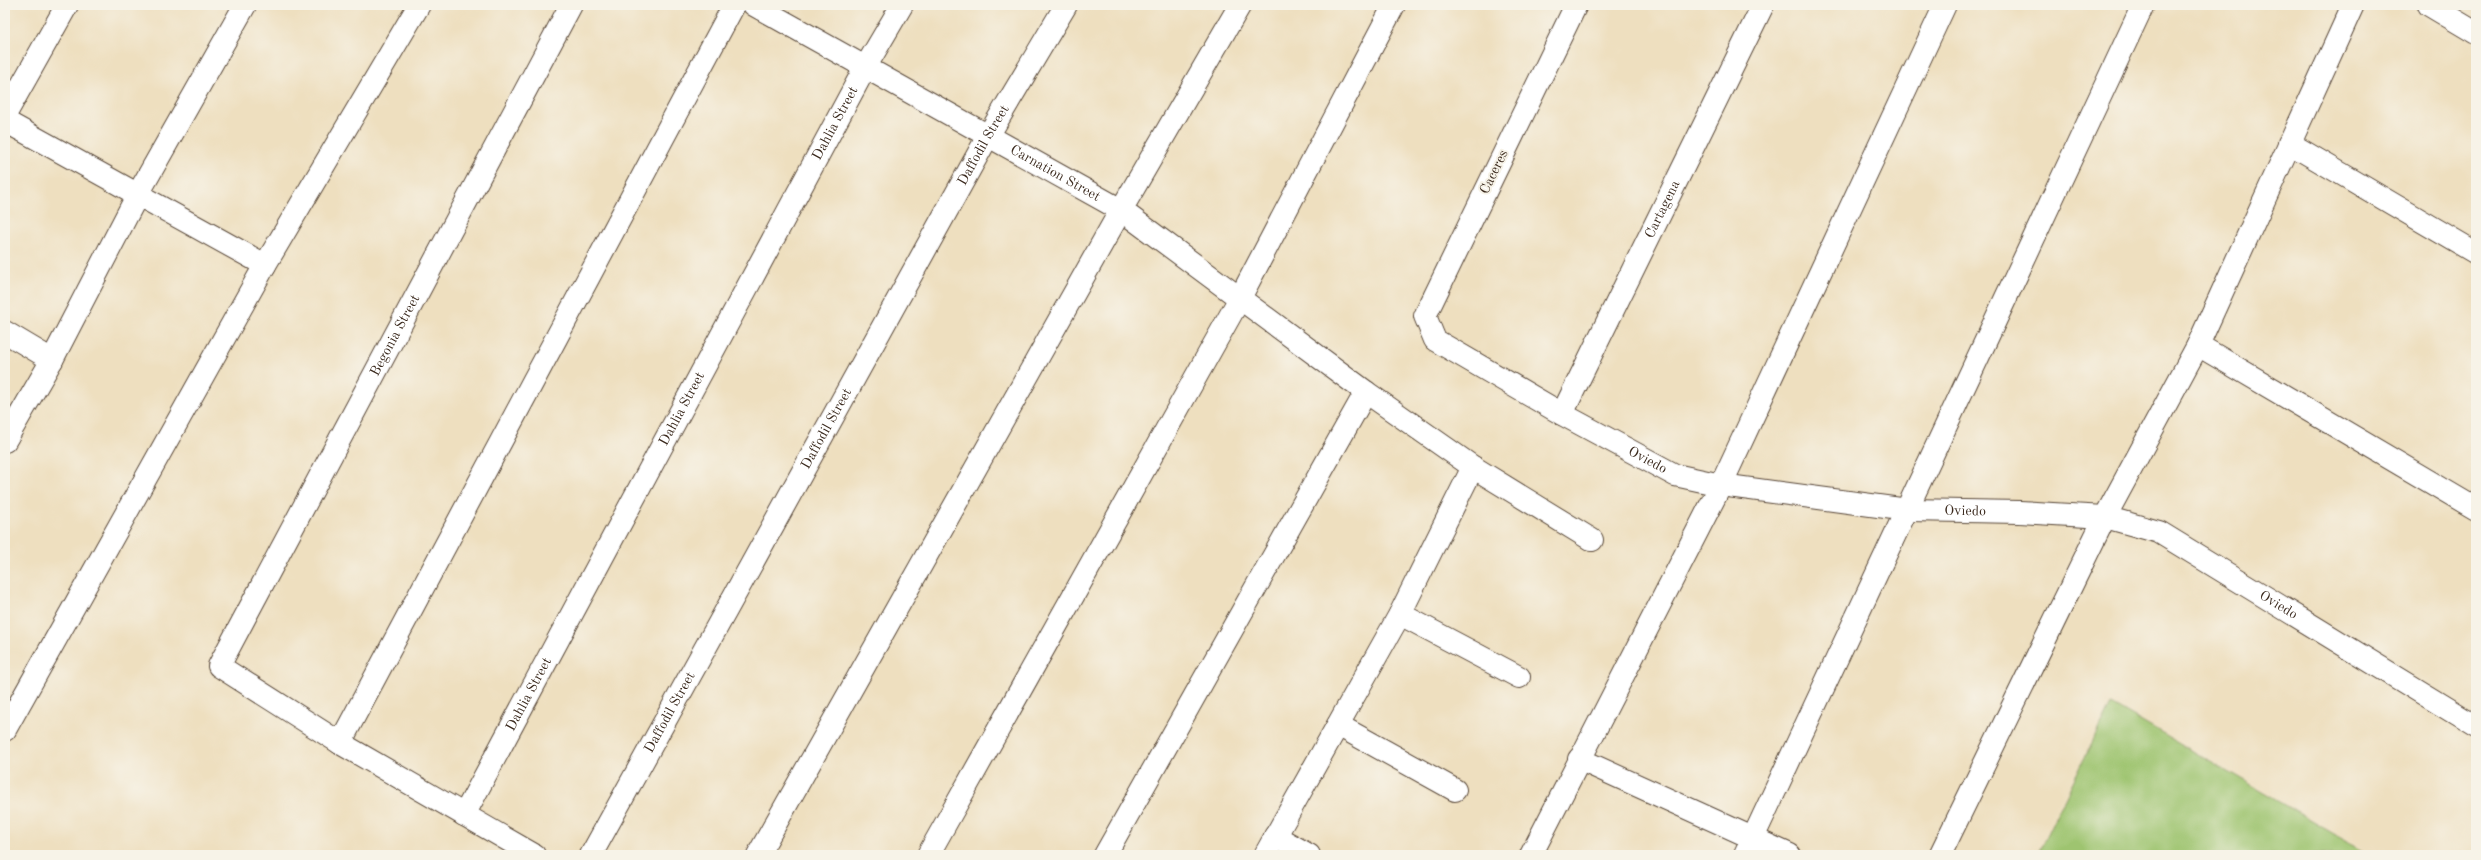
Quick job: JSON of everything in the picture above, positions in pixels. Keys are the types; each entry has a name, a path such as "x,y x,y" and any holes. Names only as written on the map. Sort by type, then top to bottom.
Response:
{"street":[{"path":"5,115 67,5"},
{"path":"5,441 52,360 138,194 245,5"},
{"path":"5,730 265,265 419,5"},
{"name":"Begonia Street","path":"340,743 219,666 571,5"},
{"path":"534,855 340,743 734,5"},
{"name":"Carnation Street","path":"754,5 866,66 1121,210 1366,392 1473,468 1592,540"},
{"name":"Dahlia Street","path":"464,815 866,66 902,5"},
{"name":"Daffodil Street","path":"591,855 988,136 1066,5"},
{"path":"758,855 1121,210 1240,5"},
{"path":"928,855 1240,298 1394,5"},
{"name":"Caceres","path":"1435,340 1424,316 1576,5"},
{"name":"Cartagena","path":"1562,414 1763,5"},
{"path":"1531,855 1721,485 1945,5"},
{"path":"1749,846 1908,510 2142,5"},
{"path":"1940,855 2105,517 2198,344 2353,5"},
{"path":"2429,5 2476,33"},
{"path":"5,120 265,265"},
{"path":"2289,143 2476,253"},
{"path":"5,332 52,360"},
{"name":"Oviedo","path":"1435,340 1562,414 1675,475 1721,485 1908,510 2020,512 2105,517 2159,532 2476,726"},
{"path":"2198,344 2476,509"},
{"path":"1105,855 1366,392"},
{"path":"1265,855 1400,614 1473,468"},
{"path":"1400,614 1519,677"},
{"path":"1338,725 1455,790"},
{"path":"1579,759 1749,846 1790,855"},
{"path":"1275,836 1309,855"}],"green space":[{"path":"2111,704 2370,855 2037,855"}]}
